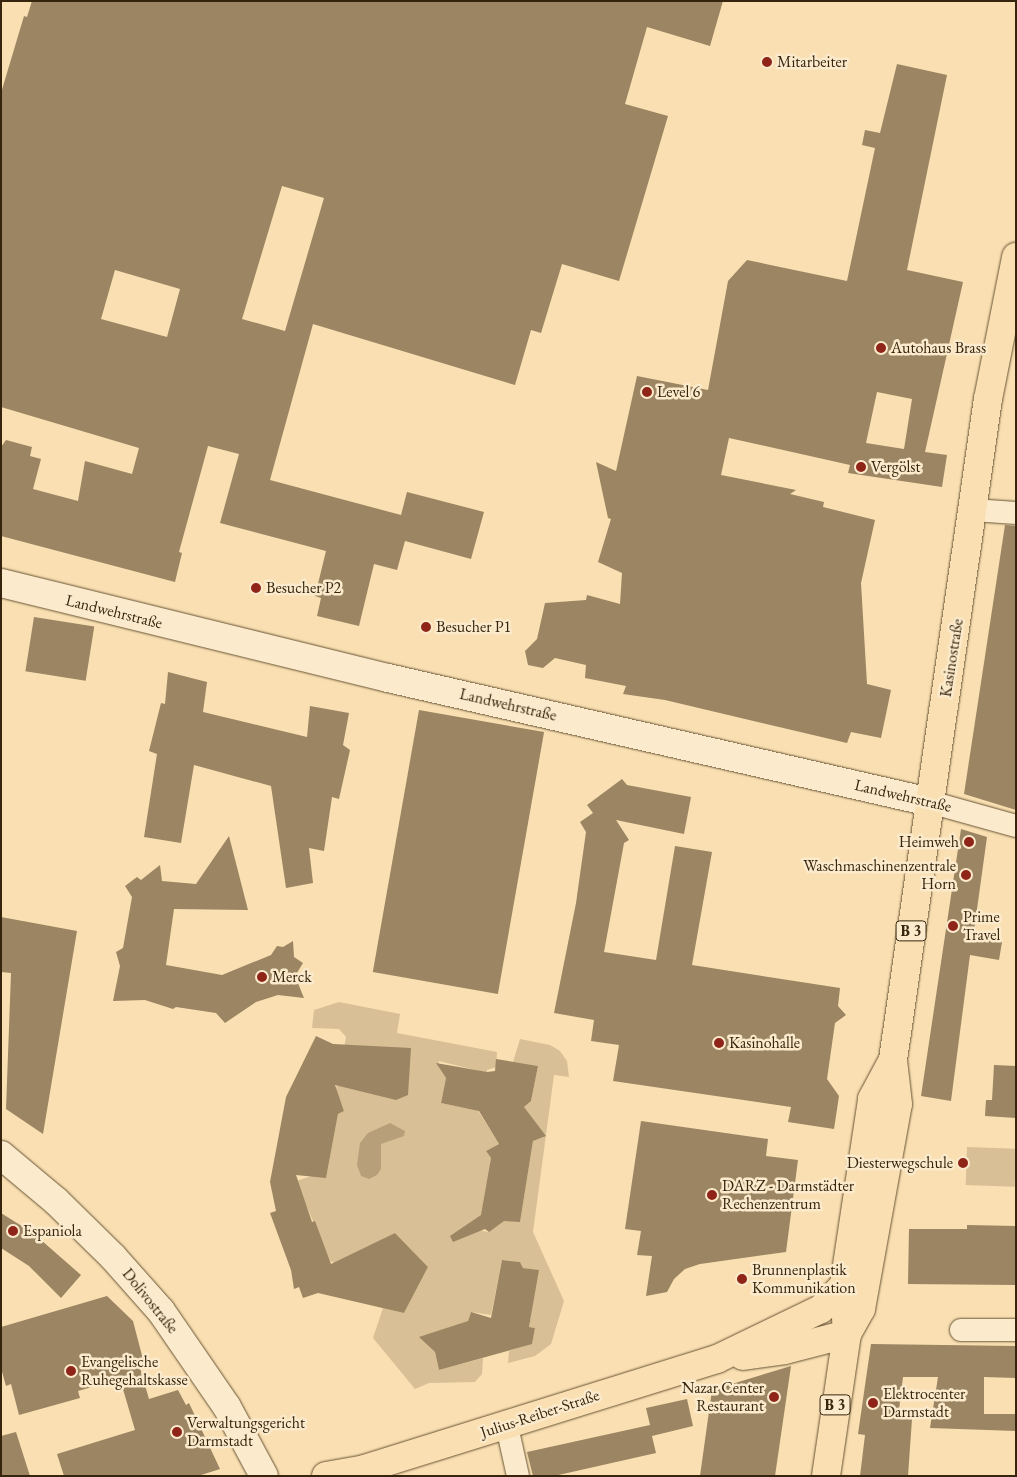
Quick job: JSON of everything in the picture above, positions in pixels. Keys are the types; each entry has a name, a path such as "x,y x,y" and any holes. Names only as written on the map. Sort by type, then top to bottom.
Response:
{"main road":[{"name":"Kasinostraße","path":"847,1334 861,1309 898,1104 892,1060 1001,322 1016,257"},
{"name":"Kasinostraße","path":"826,1476 847,1334 844,1285 872,1099 892,1060"},
{"name":"Julius-Reiber-Straße","path":"326,1476 359,1472 462,1440 506,1422 717,1359 821,1309 844,1285"},
{"name":"Julius-Reiber-Straße","path":"717,1359 785,1350 847,1334"}],"street":[{"path":"973,510 1016,513"},
{"name":"Landwehrstraße","path":"1,583 388,678 930,802 1016,826"},
{"name":"Dolivostraße","path":"1,1154 56,1200 113,1257 161,1311 227,1407 264,1476"},
{"path":"961,1330 1016,1330"},
{"path":"506,1422 518,1476"}],"shaded area":[{"path":"339,1002 400,1014 397,1033 497,1052 496,1067 487,1070 487,1073 439,1061 438,1066 446,1078 441,1103 466,1108 472,1101 499,1144 486,1151 491,1158 484,1213 475,1221 482,1231 489,1232 496,1220 520,1221 533,1141 544,1137 524,1107 531,1101 538,1066 513,1062 520,1039 550,1045 560,1051 567,1061 569,1077 554,1075 533,1232 564,1301 551,1344 535,1356 508,1363 509,1351 532,1343 535,1328 529,1327 538,1270 523,1268 520,1262 502,1260 491,1315 471,1312 468,1321 421,1338 435,1352 439,1370 483,1358 482,1374 475,1382 429,1383 415,1389 373,1338 383,1308 404,1313 428,1267 395,1233 339,1265 330,1261 296,1181 312,1176 326,1177 338,1114 344,1111 336,1089 346,1037 339,1029 312,1028 314,1010"},
{"path":"390,1123 405,1131 404,1136 381,1144 381,1169 377,1175 369,1179 361,1176 357,1165 360,1143 368,1133"},
{"path":"967,1147 1016,1149 1015,1187 966,1185"}],"building":[{"path":"32,1 723,1 710,46 647,27 625,104 668,116 619,281 562,264 541,333 531,330 515,385 313,324 270,480 401,515 407,492 484,512 471,559 405,541 397,570 374,564 359,626 317,616 321,598 315,596 326,551 220,523 239,454 208,446 179,552 182,553 175,582 1,536 1,447 6,440 32,447 30,456 41,459 33,489 78,501 85,461 132,474 139,448 1,407 1,93 24,16 27,17","holes":["282,186 324,198 285,331 242,319","115,270 180,289 167,337 101,319"]},
{"path":"897,64 947,75 907,270 963,282 925,452 947,455 942,487 848,473 850,465 729,438 721,475 796,490 790,494 824,502 823,507 875,520 861,583 867,684 891,690 881,738 851,732 847,743 665,700 623,694 626,686 585,678 586,665 555,658 543,668 528,665 525,651 537,639 545,603 586,600 587,595 620,604 622,573 598,562 611,519 608,518 596,462 616,471 637,376 708,390 728,281 747,260 847,281 875,148 862,145 865,130 880,133","holes":["877,392 912,399 904,449 866,443"]},
{"path":"1005,525 1016,526 1016,810 964,794"},
{"path":"34,617 94,627 86,681 25,671"},
{"path":"168,672 207,682 203,712 307,737 310,706 349,713 343,745 350,750 339,799 332,797 324,851 309,848 313,883 286,888 271,786 194,765 181,843 144,837 157,754 149,751 161,703 165,704"},
{"path":"419,710 544,732 498,994 373,972"},
{"name":"Kasinohalle","path":"622,779 627,785 691,797 684,834 616,820 629,840 624,843 604,952 656,960 675,846 712,852 692,965 840,988 838,1006 846,1015 835,1023 827,1079 839,1096 834,1129 788,1122 791,1107 613,1081 619,1045 591,1041 594,1020 554,1013 576,903 586,832 580,822 593,813 587,805"},
{"path":"961,829 987,837 973,938 1002,942 999,960 970,955 951,1101 921,1096"},
{"path":"229,836 248,910 174,909 166,965 222,975 271,955 277,946 283,947 293,941 294,957 303,963 295,976 304,998 278,995 256,1002 225,1023 216,1013 176,1007 173,1009 145,1000 113,1001 120,966 116,952 123,948 132,897 125,886 137,877 141,880 160,865 162,881 196,884"},
{"path":"1,917 77,931 43,1134 6,1109 11,973 1,972"},
{"path":"316,1036 333,1044 411,1048 408,1095 396,1100 335,1085 344,1111 338,1114 326,1178 296,1175 312,1222 315,1221 331,1264 395,1233 428,1267 404,1313 318,1293 303,1298 299,1287 294,1289 291,1270 270,1213 276,1211 270,1182 286,1097"},
{"path":"496,1059 538,1066 531,1101 524,1107 546,1136 533,1141 520,1222 504,1221 489,1232 485,1229 453,1242 450,1236 481,1215 491,1158 486,1151 499,1144 479,1111 441,1103 446,1078 436,1063 487,1072 495,1071"},
{"path":"994,1065 1016,1066 1016,1118 985,1116 986,1100 992,1100"},
{"name":"DARZ - Darmstädter Rechenzentrum","path":"641,1121 768,1139 766,1156 798,1160 786,1252 700,1264 685,1269 674,1279 667,1292 646,1296 652,1256 637,1255 641,1231 625,1229"},
{"path":"1,1213 33,1233 81,1275 61,1298 29,1266 1,1248"},
{"path":"967,1225 1016,1226 1016,1285 908,1284 909,1229 967,1229"},
{"path":"502,1260 520,1262 523,1268 539,1270 529,1327 535,1328 532,1344 439,1370 435,1352 419,1337 468,1321 471,1312 491,1318"},
{"path":"107,1296 133,1321 145,1367 140,1368 149,1399 178,1390 186,1405 189,1403 220,1469 198,1476 64,1476 57,1454 135,1430 120,1379 78,1391 80,1398 19,1415 11,1384 6,1386 1,1368 1,1327"},
{"path":"871,1344 1016,1346 1016,1378 984,1377 984,1414 1016,1414 1016,1431 930,1428 938,1377 903,1377 898,1418 912,1419 908,1476 860,1476 865,1435 858,1434"},
{"path":"791,1366 775,1476 700,1476 712,1390"},
{"path":"687,1399 693,1426 652,1436 651,1432 656,1453 554,1476 533,1476 527,1452 650,1425 646,1408"},
{"path":"16,1432 30,1476 1,1476 1,1436"}],"place":[{"name":"Mitarbeiter","path":"767,62"},
{"name":"Autohaus Brass","path":"881,348"},
{"name":"Level 6","path":"647,392"},
{"name":"Vergölst","path":"861,467"},
{"name":"Besucher P2","path":"256,588"},
{"name":"Besucher P1","path":"426,627"},
{"name":"Heimweh","path":"969,842"},
{"name":"Waschmaschinenzentrale Horn","path":"966,875"},
{"name":"Prime Travel","path":"953,926"},
{"name":"Merck","path":"262,977"},
{"name":"Kasinohalle","path":"719,1043"},
{"name":"Diesterwegschule","path":"963,1163"},
{"name":"DARZ - Darmstädter Rechenzentrum","path":"712,1195"},
{"name":"Espaniola","path":"13,1231"},
{"name":"Brunnenplastik Kommunikation","path":"742,1279"},
{"name":"Evangelische Ruhegehaltskasse","path":"71,1371"},
{"name":"Nazar Center Restaurant","path":"774,1397"},
{"name":"Elektrocenter Darmstadt","path":"873,1403"},
{"name":"Verwaltungsgericht Darmstadt","path":"177,1432"}]}
